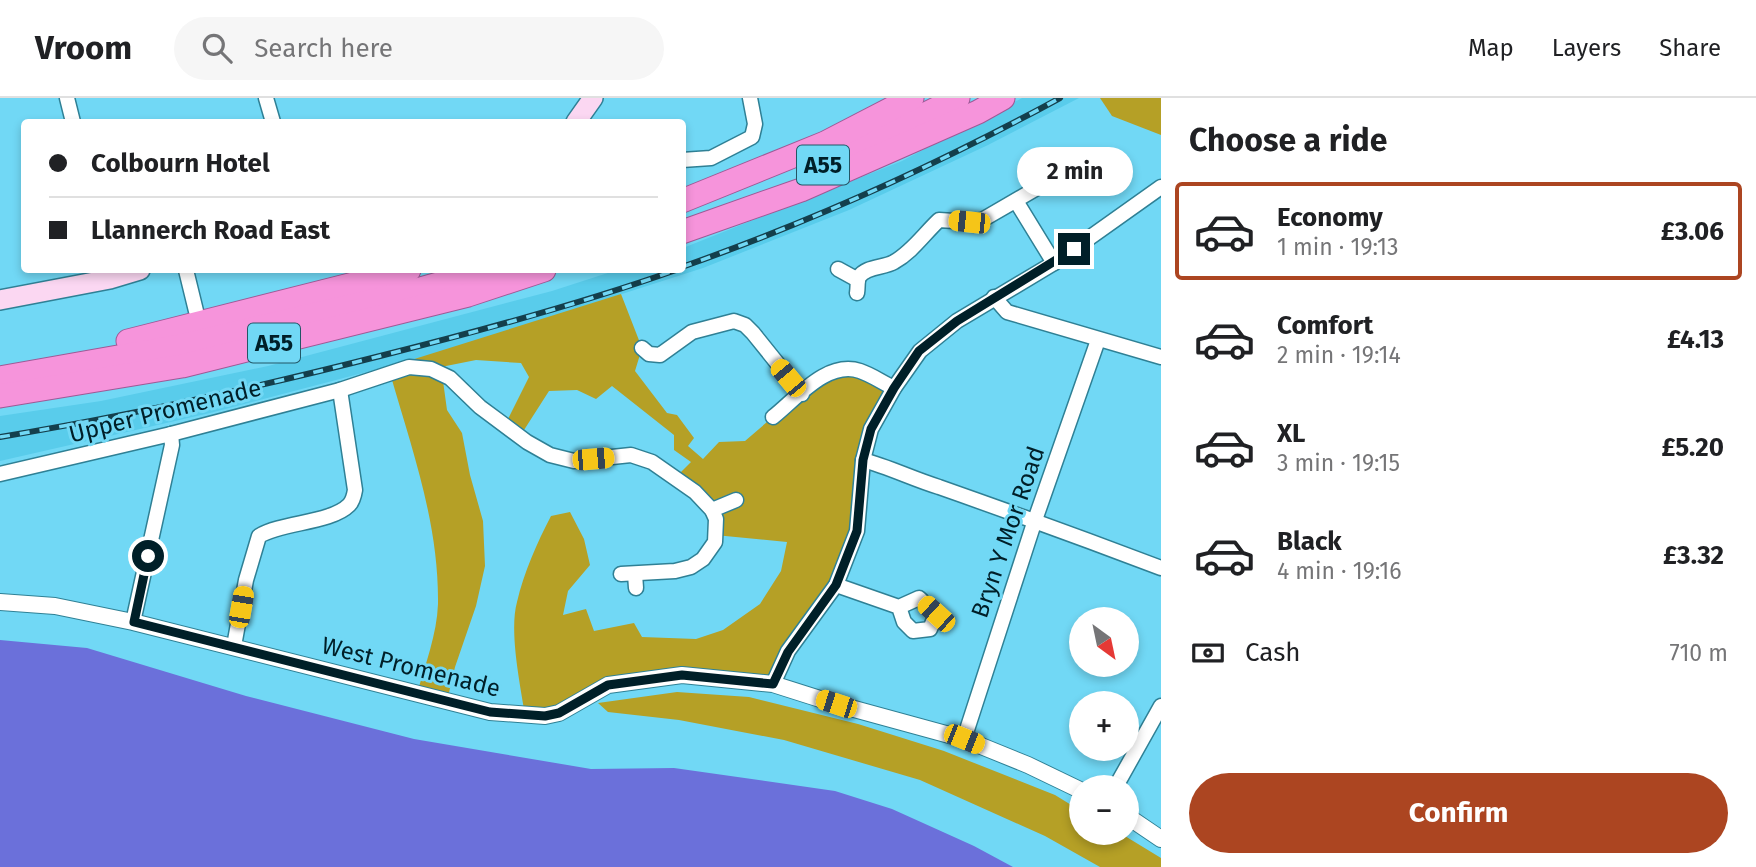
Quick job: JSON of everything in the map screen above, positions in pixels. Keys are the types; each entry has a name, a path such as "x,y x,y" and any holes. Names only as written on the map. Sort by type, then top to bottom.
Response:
{"highway":[{"name":"A55","path":"686,199 825,143 912,98"},
{"name":"A55","path":"686,219 803,174 958,98"},
{"path":"686,231 801,190 978,112 1003,98"},
{"path":"4,383 70,356 397,273"},
{"name":"A55","path":"4,383 180,346 393,296 477,273"},
{"name":"A55","path":"4,383 182,366 468,295 535,273"},
{"path":"468,295 547,273"}],"main road":[{"path":"578,119 592,98"},
{"path":"0,300 108,274"}],"street":[{"path":"67,98 72,119"},
{"path":"266,98 272,119"},
{"path":"686,160 711,158 752,136 755,124 750,98"},
{"path":"838,269 858,287 861,275 891,264 906,255 939,220 982,220 1044,184"},
{"path":"773,684 788,652 836,585 857,531 863,460 871,429 919,351 957,321 1054,263 1161,187"},
{"path":"1016,201 1054,263"},
{"path":"187,273 196,311"},
{"path":"994,297 1007,312 1161,357"},
{"path":"642,348 649,354 660,355 692,331 734,320 753,333 802,394"},
{"name":"Bryn Y Mor Road","path":"964,739 1035,520 1098,340"},
{"name":"Upper Promenade","path":"0,474 171,435 340,390 409,367 430,369 450,379 480,407 527,442 550,455 574,461 631,455 652,462 695,492 712,510"},
{"path":"773,417 824,373 841,368 859,370 894,388"},
{"path":"234,646 246,580 259,536 270,529 339,512 351,504 355,490 340,390"},
{"path":"134,622 172,445 171,435"},
{"path":"863,460 887,466 919,481 1035,520 1161,568"},
{"path":"630,579 691,567 703,559 715,542 716,519 712,510 736,500"},
{"path":"836,585 899,607"},
{"name":"West Promenade","path":"0,602 55,606 134,622 490,712 545,716 559,713 608,685 682,675 773,684 964,739 1069,785"},
{"path":"1122,775 1161,706"},
{"path":"1139,824 1161,839"}],"shaded area":[{"path":"1022,98 1079,98 988,145 849,210 703,268 435,354 210,413 0,461 0,416 101,401 268,366 552,291 608,273 686,273 686,247 902,161"},
{"path":"1100,98 1161,98 1161,135 1112,116"},
{"path":"621,294 642,348 635,371 667,413 677,415 694,438 688,446 703,459 719,442 745,441 824,373 841,368 894,388 871,429 857,531 836,585 773,684 682,675 608,685 577,704 525,715 516,658 515,614 527,569 551,516 570,512 584,539 590,565 568,591 563,615 586,609 594,631 634,623 642,637 696,639 723,630 760,604 781,571 787,542 715,535 712,510 675,478 691,462 674,450 674,435 612,386 596,399 577,390 549,391 524,430 508,419 529,377 521,363 476,360 431,369 443,381 447,410 462,433 483,521 485,566 476,606 455,667 447,701 417,694 435,627 438,604 437,574 423,487 390,373 408,361"},
{"path":"0,640 87,648 246,696 414,739 591,769 674,768 835,791 892,809 1013,867 0,867"},
{"path":"677,692 749,697 858,724 944,751 1055,795 1069,804 1069,845 1139,845 1161,858 1161,867 1100,867 1045,836 920,780 784,740 679,720 608,712 598,703"}],"railway":[{"path":"686,266 875,190 1060,98"},
{"path":"0,437 143,411 333,368 530,316 667,273"}],"route":[{"path":"148,556 134,622 490,712 545,716 559,713 608,685 682,675 773,684 788,652 836,585 857,531 863,460 871,429 919,351 957,321 1074,249"}]}
